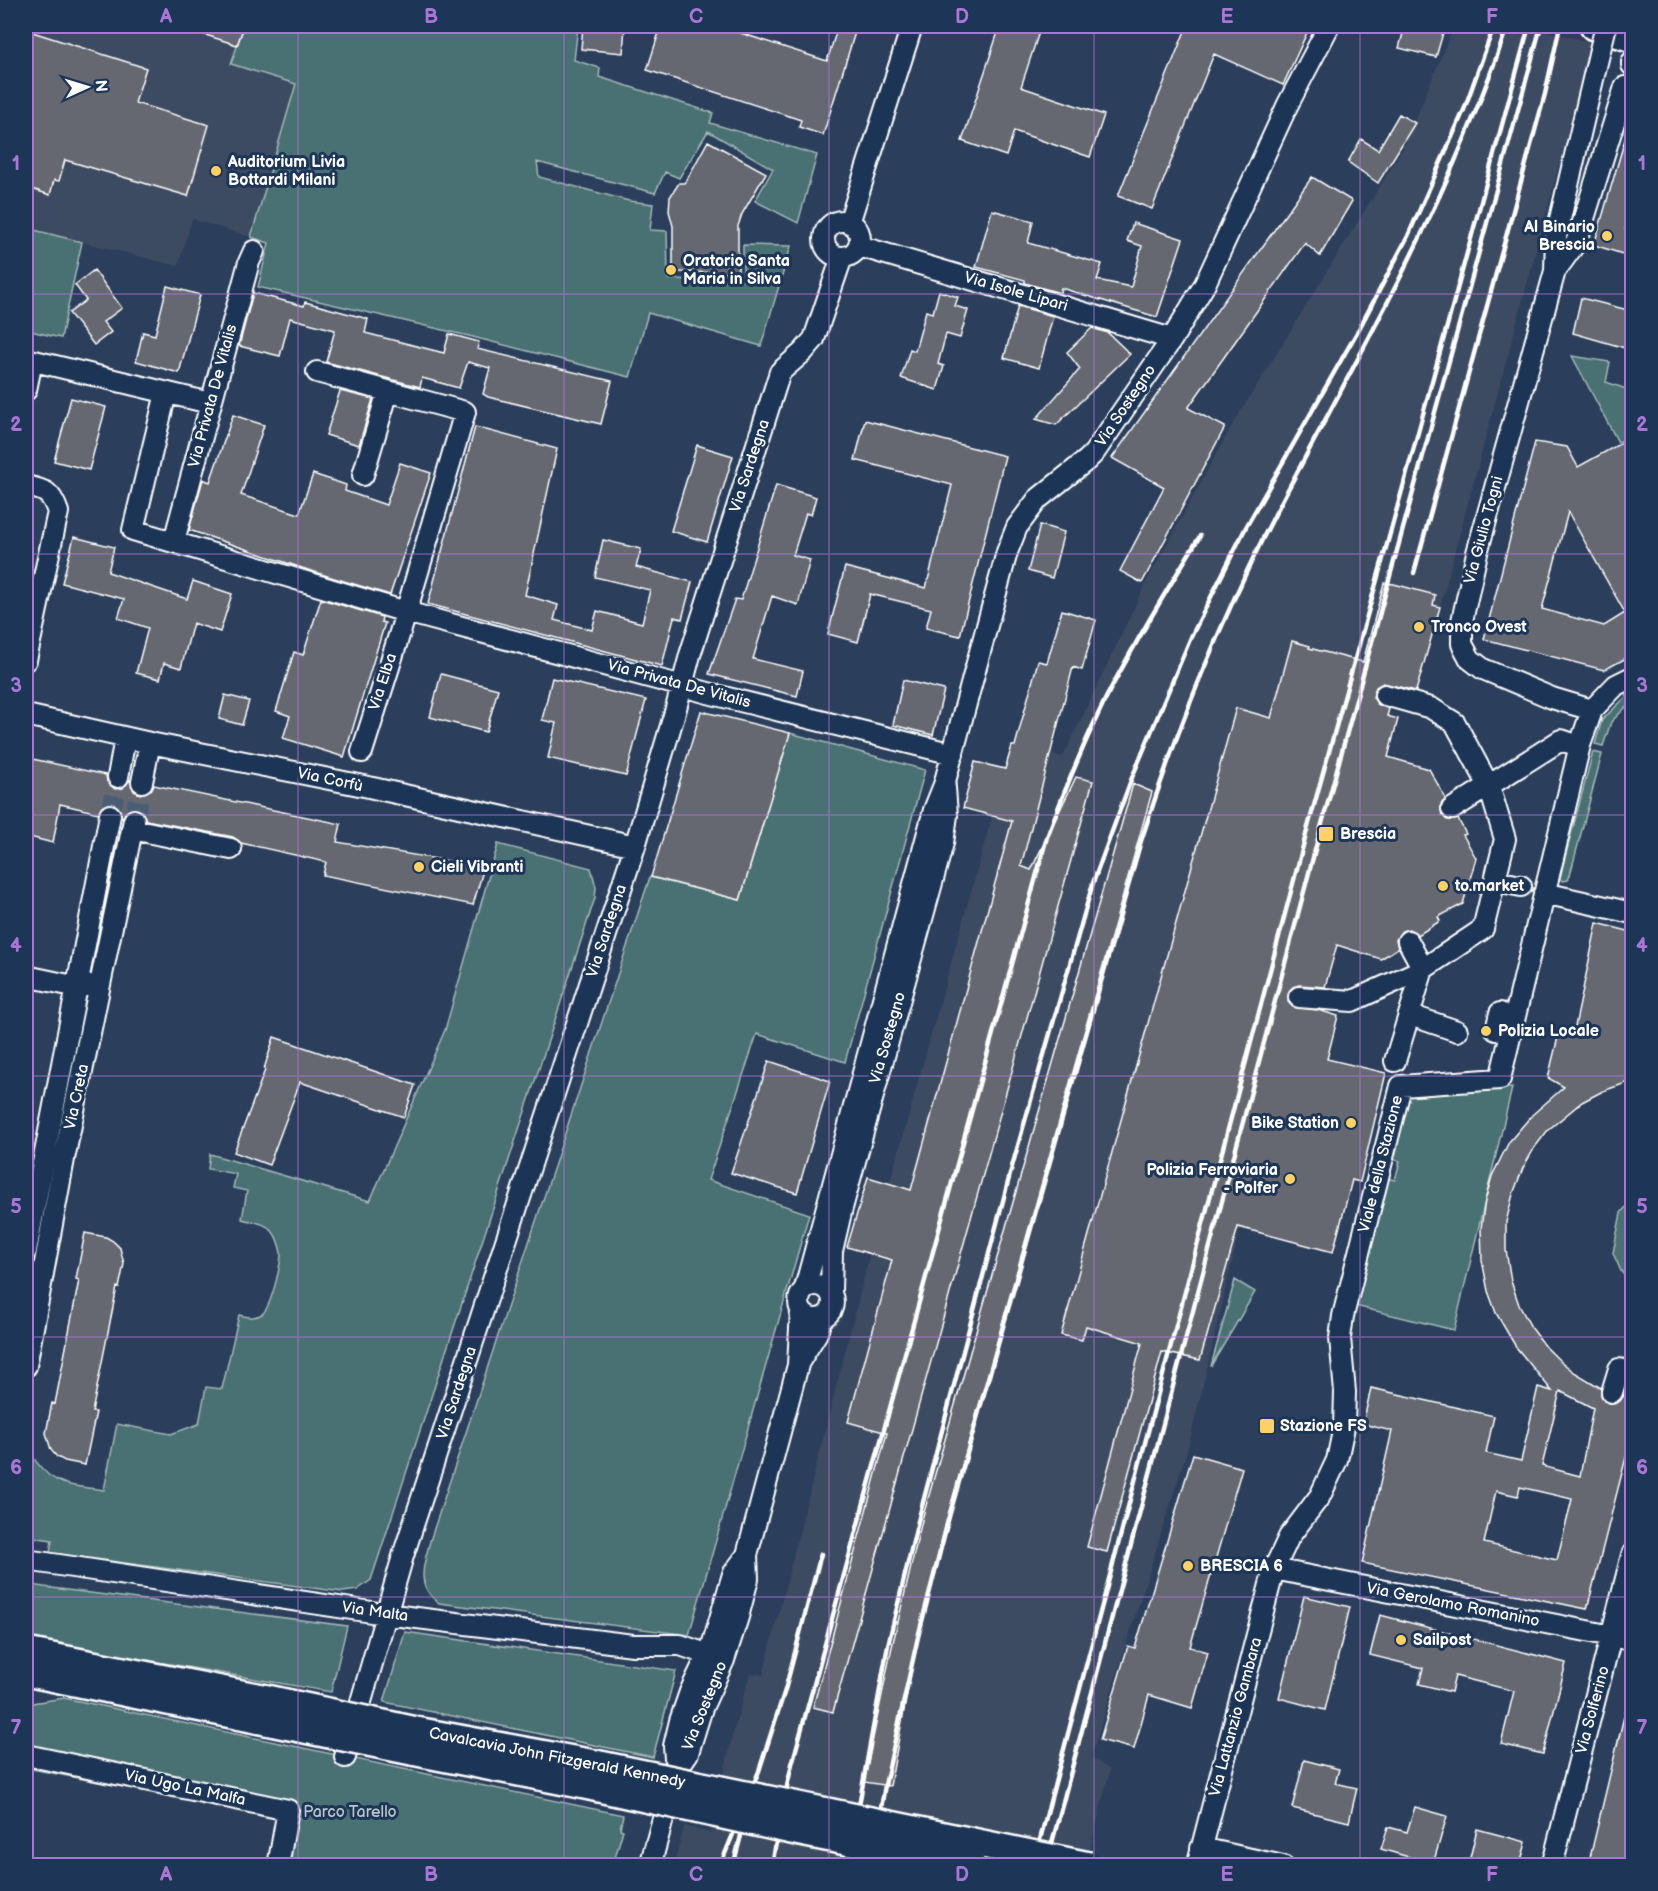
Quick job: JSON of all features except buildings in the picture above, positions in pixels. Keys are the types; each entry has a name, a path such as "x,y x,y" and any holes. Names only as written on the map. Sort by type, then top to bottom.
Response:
{"street":[{"path":"849,223 912,26"},
{"name":"Via Sostegno","path":"650,1866 676,1772 674,1746 680,1721 690,1692 716,1657 733,1574 747,1555 798,1365 801,1310 799,1299 805,1288 931,820 953,754 1007,552 1017,526 1038,499 1094,453 1172,339 1205,284 1288,104 1329,26"},
{"path":"1594,26 1632,38"},
{"name":"Via Giulio Togni","path":"1592,710 1552,698 1483,669 1470,659 1462,644 1462,621 1477,553 1555,271 1556,236 1606,26"},
{"name":"Via Giulio Togni","path":"1555,271 1577,241 1625,87"},
{"path":"843,221 849,223 858,231 859,246 849,256 835,257 830,253 824,241 825,234 833,224 843,221"},
{"name":"Via Isole Lipari","path":"859,246 1172,339"},
{"name":"Via Privata De Vitalis","path":"174,541 210,403 254,251"},
{"name":"Via Sardegna","path":"345,1757 385,1614 635,846 681,686 780,372 814,339 842,257"},
{"path":"26,390 29,360"},
{"name":"Via Privata De Vitalis","path":"29,360 210,403"},
{"path":"317,372 465,412 406,612"},
{"path":"363,475 388,391"},
{"name":"Via Privata De Vitalis","path":"166,393 133,530 406,612 681,686 953,754"},
{"path":"26,660 58,512 53,498 33,487"},
{"name":"Via Elba","path":"362,752 406,612"},
{"name":"Viale della Stazione","path":"1343,1316 1401,1086 1500,1079 1580,745 1592,710 1616,685 1632,676"},
{"path":"1299,996 1352,1001 1423,969 1483,929 1505,839 1489,786 1455,723 1431,708 1385,695"},
{"name":"Via Corfù","path":"26,715 635,846"},
{"path":"118,777 125,738"},
{"path":"1452,809 1561,740 1570,743"},
{"path":"142,782 150,743"},
{"name":"Via Sostegno","path":"798,1365 817,1333 821,1319 826,1317 833,1308 832,1251 943,843 947,815 944,785"},
{"name":"Via Creta","path":"26,1251 110,815"},
{"name":"Via Creta","path":"26,1366 64,1160 133,824 231,849"},
{"path":"1496,881 1521,886"},
{"path":"1544,893 1632,913"},
{"path":"1395,1061 1423,969 1408,941"},
{"path":"26,976 78,987 100,983"},
{"path":"1410,1015 1457,1031"},
{"path":"43,1156 64,1160"},
{"path":"805,1288 811,1285 822,1285 831,1292"},
{"path":"801,1310 810,1318 821,1319"},
{"name":"Via Lattanzio Gambara","path":"1199,1857 1274,1569 1289,1537 1320,1496 1336,1460 1344,1427 1345,1392 1340,1338 1343,1316"},
{"path":"1612,1392 1619,1369 1632,1372"},
{"name":"Via Solferino","path":"1552,1866 1632,1555"},
{"name":"Via Malta","path":"26,1560 385,1614 633,1645 680,1645 716,1657"},
{"name":"Via Gerolamo Romanino","path":"1274,1569 1632,1640"},
{"name":"Cavalcavia John Fitzgerald Kennedy","path":"26,1652 264,1710 972,1866"},
{"name":"Cavalcavia John Fitzgerald Kennedy","path":"26,1672 264,1710 416,1731 606,1766 1089,1866"},
{"name":"Via Ugo La Malfa","path":"26,1755 288,1809 278,1866"},
{"path":"1199,1857 1283,1866"}],"shaded area":[{"path":"26,26 244,26 231,64 296,84 251,237 192,219 178,266 26,228"},
{"path":"1454,26 1528,26 1592,43 1440,607 1413,599 1383,704 1380,704 1238,1226 1240,1228 1189,1444 1091,1757 1110,1770 1086,1865 674,1866 684,1826 711,1833 732,1737 750,1673 763,1675 870,1254 1012,745 1063,757 1147,581 1230,429 1404,147"}],"green space":[{"path":"244,26 578,26 574,60 600,68 599,77 713,113 710,123 817,155 798,223 755,201 773,169 708,131 679,178 665,172 655,193 537,162 539,177 629,201 653,204 650,230 667,231 668,279 743,280 743,245 791,246 761,346 648,313 630,377 469,336 258,287 269,243 251,237 296,84 231,64"},
{"path":"26,228 82,242 61,338 26,330"},
{"path":"1572,356 1610,362 1606,382 1632,391 1623,440 1618,442"},
{"path":"1632,691 1632,701 1611,722 1603,746 1595,744 1602,720"},
{"path":"790,733 925,770 845,1062 757,1034 708,1180 809,1214 689,1635 439,1603 426,1589 423,1574 431,1538 650,877 740,900"},
{"path":"1593,752 1602,754 1570,875 1568,880 1563,881 1560,879 1561,873"},
{"path":"498,844 591,868 596,887 595,898 371,1580 357,1590 343,1592 50,1553 52,1540 26,1536 26,1479 30,1452 37,1463 53,1478 70,1485 104,1490 117,1424 171,1434 199,1424 206,1387 222,1389 239,1315 259,1316 269,1303 281,1259 278,1241 266,1226 242,1219 247,1191 233,1188 236,1174 208,1169 210,1154 370,1201 445,1030"},
{"path":"1512,1088 1454,1330 1355,1306 1387,1178 1395,1180 1400,1161 1392,1159 1409,1094"},
{"path":"1632,1199 1632,1286 1621,1271 1613,1253 1621,1213"},
{"path":"1235,1280 1255,1292 1211,1366"},
{"path":"26,1584 347,1626 331,1692 26,1639"},
{"path":"405,1632 676,1671 653,1757 384,1702"},
{"name":"Parco Tarello","path":"64,1698 623,1815 620,1829 623,1830 613,1865 289,1865 291,1856 286,1855 293,1820 26,1768 26,1704"}],"tunnel":[{"path":"110,815 118,777"},
{"path":"134,820 142,782"}],"railway":[{"path":"848,1866 888,1645 918,1521 1013,1163 1093,883 1131,780 1191,637 1246,527 1360,327 1408,236 1464,110 1494,26"},
{"path":"871,1866 885,1785 918,1637 949,1517 1141,841 1171,753 1243,579 1383,311 1451,171 1495,63 1507,26"},
{"path":"1033,1866 1308,827 1529,26"},
{"path":"1046,1866 1320,831 1541,26"},
{"path":"1414,573 1545,94 1560,26"},
{"path":"772,1866 792,1764 1047,837 1077,762 1110,690 1200,536"},
{"path":"720,1866 759,1771 785,1690 821,1554"},
{"path":"733,1866 743,1828"}],"place":[{"name":"Auditorium Livia Bottardi Milani","path":"216,171"},
{"name":"Al Binario Brescia","path":"1607,236"},
{"name":"Oratorio Santa Maria in Silva","path":"671,270"},
{"name":"Tronco Ovest","path":"1419,627"},
{"name":"Brescia","path":"1326,834"},
{"name":"Cieli Vibranti","path":"419,867"},
{"name":"to.market","path":"1443,886"},
{"name":"Polizia Locale","path":"1486,1031"},
{"name":"Bike Station","path":"1351,1123"},
{"name":"Polizia Ferroviaria - Polfer","path":"1290,1179"},
{"name":"Stazione FS","path":"1267,1426"},
{"name":"BRESCIA 6","path":"1188,1566"},
{"name":"Sailpost","path":"1401,1640"}]}
